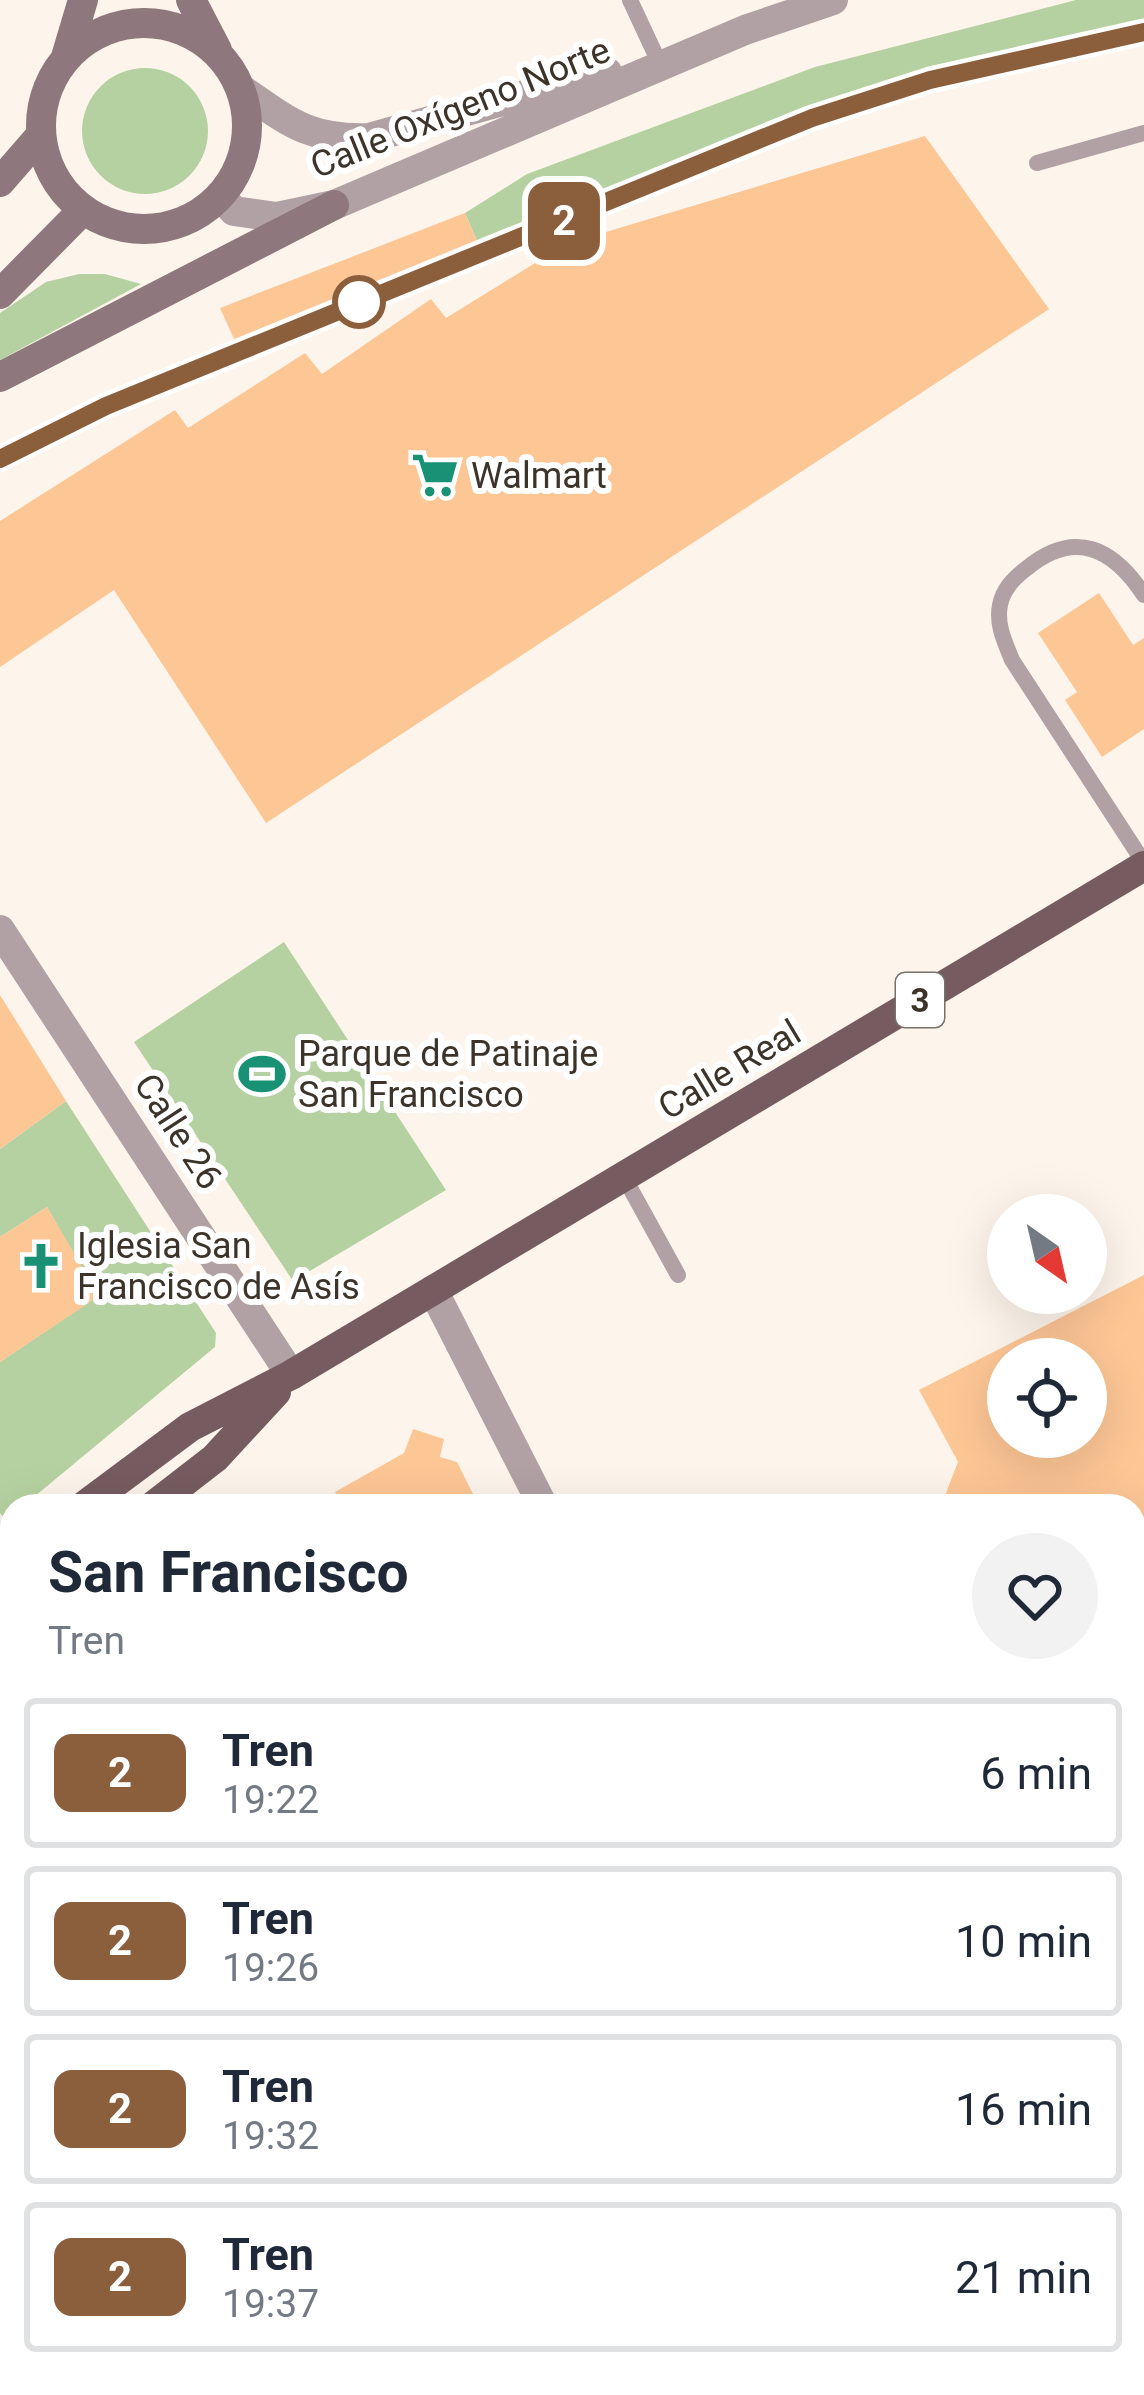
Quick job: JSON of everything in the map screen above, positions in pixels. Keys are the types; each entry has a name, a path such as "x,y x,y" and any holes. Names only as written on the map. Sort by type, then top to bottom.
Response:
{"main road":[{"path":"191,0 241,89 247,111 243,156 220,196 196,215 169,226 139,230 110,224 82,210 62,190 47,165 40,136 48,86 67,57 93,35 125,24 160,23 192,34 219,55"},
{"path":"67,57 74,4"},
{"path":"0,182 40,136"},
{"path":"0,377 334,205"},
{"path":"0,294 82,210"},
{"name":"Calle Real","path":"100,1494 190,1427 291,1375 1144,864"},
{"name":"Calle Real","path":"168,1494 215,1458 291,1375"}],"street":[{"name":"Calle Oxígeno Norte","path":"241,89 296,127 331,140 369,139 728,37 833,0"},
{"name":"Calle Oxígeno Norte","path":"220,196 234,211 277,217 334,205 728,37"},
{"name":"Calle 26","path":"0,930 291,1375"},
{"path":"433,1290 536,1494"}],"lane":[{"path":"630,0 657,58"},
{"path":"1037,163 1144,133"},
{"path":"1144,595 1112,556 1088,548 1060,548 1011,581 1000,604 999,628 1012,660 1144,864"},
{"path":"624,1177 678,1275"}],"green space":[{"path":"1076,0 1144,0 1144,32 930,80 812,118 482,253 465,213 527,174 815,67"},
{"path":"145,68 169,73 190,86 203,107 208,131 203,155 190,176 169,189 145,194 121,189 100,176 87,155 82,131 87,107 100,86 121,73"},
{"path":"105,274 141,284 0,360 0,313 46,282"},
{"name":"Parque de Patinaje San Francisco","path":"284,942 446,1190 293,1281 134,1042"},
{"path":"66,1101 216,1333 215,1347 37,1494 0,1494 0,1362 98,1296 47,1207 0,1237 0,1149"}],"building":[{"name":"Walmart","path":"925,136 1049,309 266,823 114,590 0,667 0,521 175,410 188,428 305,353 322,374 431,299 446,318 566,244"},
{"path":"465,213 482,253 239,350 220,308"},
{"path":"1099,593 1133,645 1144,638 1144,729 1102,757 1065,700 1077,692 1038,633"},
{"path":"0,995 66,1101 0,1149"},
{"name":"Iglesia San Francisco de Asís","path":"47,1207 99,1296 0,1362 0,1237"},
{"path":"1144,1275 1144,1494 946,1494 958,1462 919,1390 987,1355 987,1458 1107,1458 1107,1338 1021,1338 1068,1314 1107,1314 1107,1294"},
{"path":"413,1429 444,1439 440,1457 457,1462 473,1494 336,1494 404,1453"}],"railway":[{"path":"0,459 106,406 812,118 930,80 1144,32"}],"train":[{"name":"2","path":"0,459 106,406 812,118 930,80 1144,32"}],"place":[{"name":"Walmart","path":"435,475"},
{"name":"Parque de Patinaje San Francisco","path":"262,1074"},
{"name":"Iglesia San Francisco de Asís","path":"41,1266"}]}
